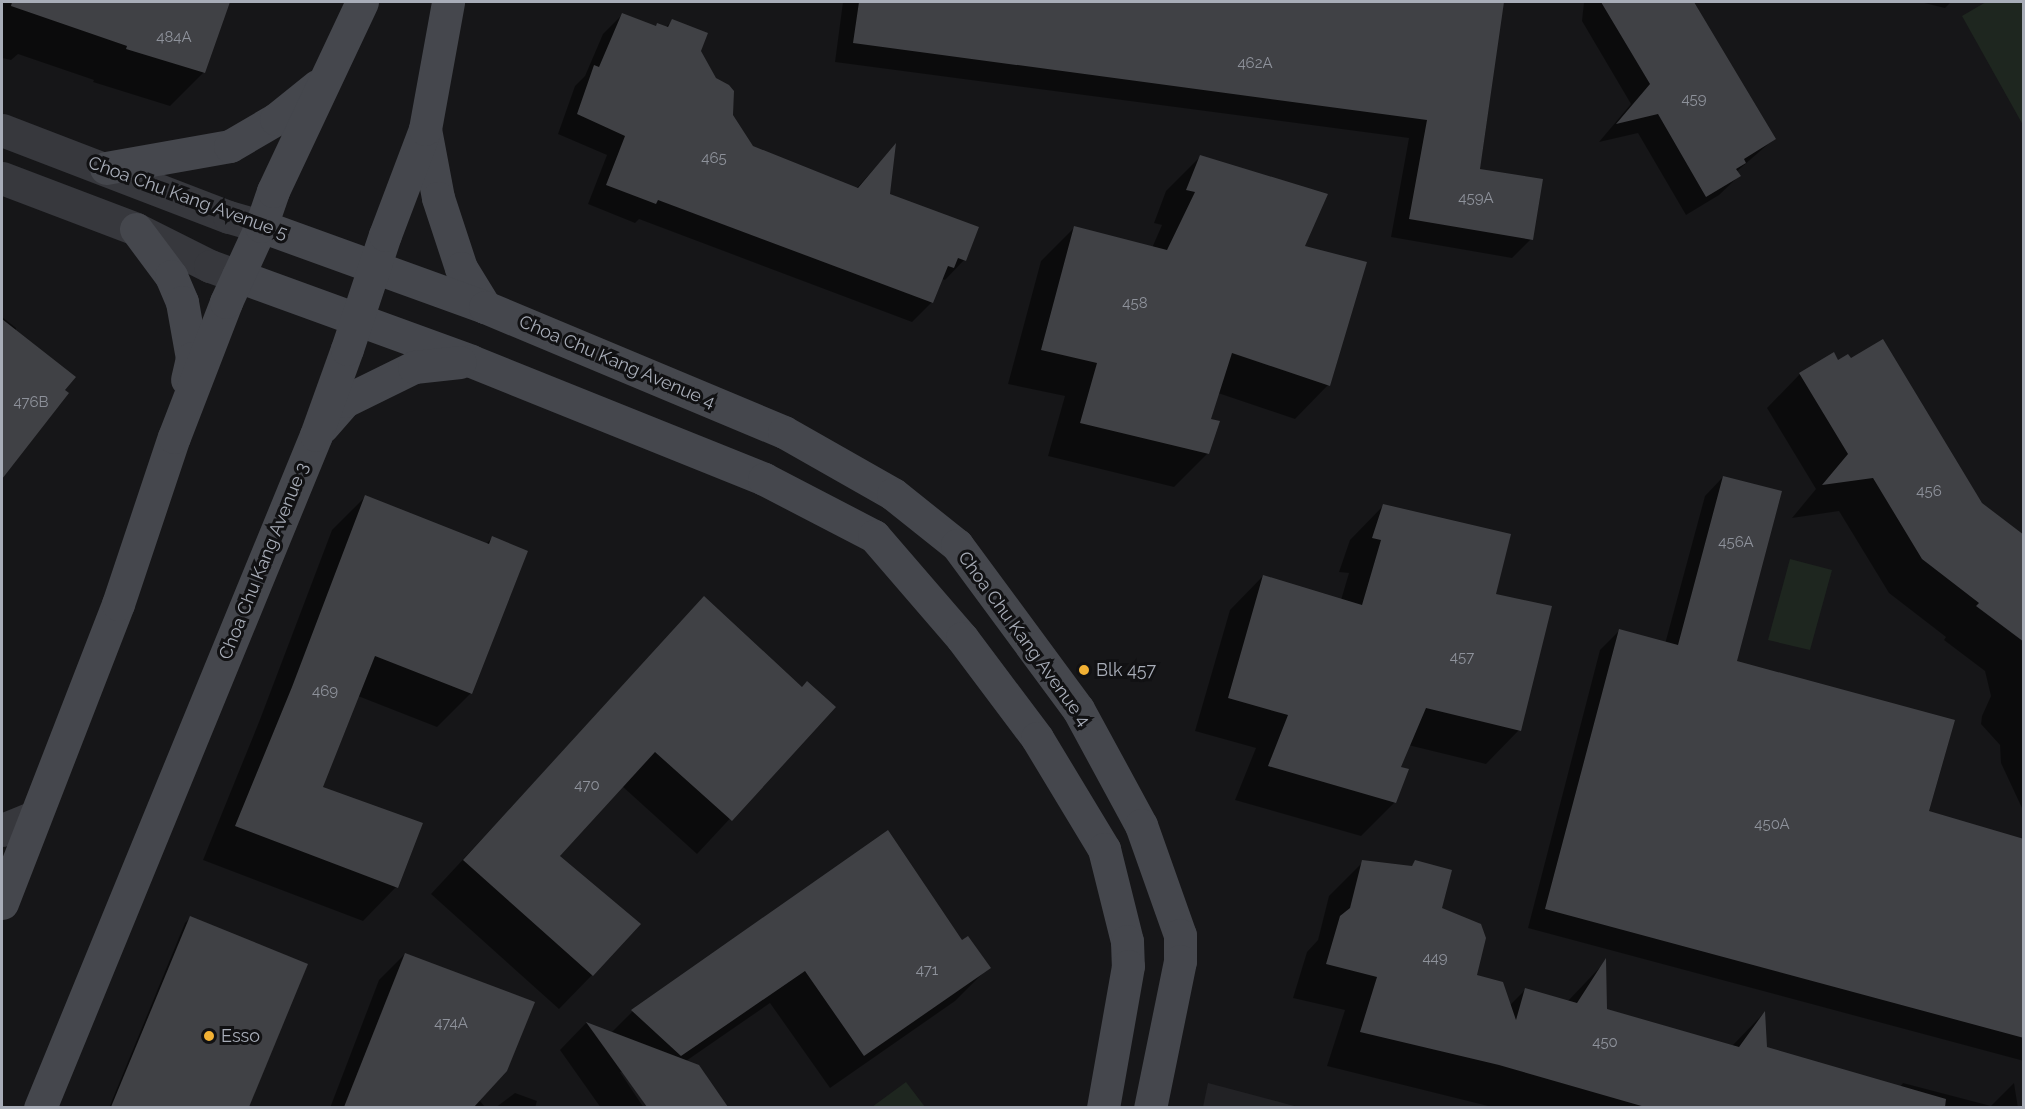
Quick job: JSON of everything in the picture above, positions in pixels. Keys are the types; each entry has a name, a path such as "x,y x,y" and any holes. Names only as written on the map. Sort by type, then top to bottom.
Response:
{"street":[{"path":"2,903 118,604 174,437 238,276 261,226 273,191 323,81 363,2"},
{"name":"Choa Chu Kang Avenue 3","path":"40,1107 316,435 425,129 448,2"},
{"path":"106,168 230,147 276,119 323,81"},
{"path":"425,129 438,198 461,268 485,307"},
{"name":"Choa Chu Kang Avenue 5","path":"2,130 229,217 261,226 374,267"},
{"path":"2,178 136,229 210,266 357,318 386,332 471,361 764,478 874,536 962,638 1036,738 1104,849 1127,941 1128,966 1103,1107"},
{"path":"136,229 171,276 184,313 192,358 174,437"},
{"name":"Choa Chu Kang Avenue 4","path":"374,267 485,307 784,432 893,494 957,545 1078,709 1141,825 1180,934 1180,961 1150,1107"},
{"path":"316,435 345,400 414,367 471,361"},
{"path":"2,830 34,817"}],"shaded area":[{"path":"1986,2 2023,2 2023,125 1962,16"},
{"path":"1790,559 1832,570 1810,650 1768,640"},
{"path":"906,1082 925,1107 872,1107"},
{"path":"1208,1083 1298,1107 1203,1107"}],"building":[{"path":"12,2 230,2 205,73 126,49 127,46 11,6"},
{"path":"859,2 1504,2 1480,169 1543,179 1533,240 1409,219 1427,120 853,43"},
{"path":"1601,2 1694,2 1776,139 1744,159 1746,163 1736,169 1741,176 1706,197 1658,114 1616,124 1650,84"},
{"path":"622,13 656,26 657,23 668,27 672,19 708,33 701,51 716,78 729,85 734,91 733,115 753,146 858,188 896,143 890,194 979,227 966,261 958,258 954,268 948,266 933,303 658,200 656,204 606,185 625,136 577,114 594,65 599,67"},
{"path":"1200,155 1328,194 1305,246 1367,262 1330,386 1232,353 1211,419 1220,421 1209,454 1080,423 1097,363 1041,350 1074,226 1167,250 1195,192 1186,190"},
{"path":"2,319 76,377 65,390 69,393 2,479"},
{"path":"1883,339 1982,503 2024,535 2024,642 1976,606 1979,603 1922,559 1873,478 1822,485 1848,454 1799,373 1834,352 1838,360 1848,354 1851,358"},
{"path":"1723,476 1782,491 1737,661 1955,720 1929,811 2024,839 2024,1038 1545,909 1619,629 1678,645"},
{"path":"365,495 489,544 492,536 528,551 472,694 375,656 323,787 423,823 398,888 235,826 292,687"},
{"path":"1383,504 1511,534 1496,594 1552,606 1521,731 1426,708 1401,767 1409,769 1396,803 1268,766 1288,715 1228,698 1263,575 1362,605 1381,540 1372,538"},
{"path":"704,596 802,687 807,681 836,707 732,821 655,752 560,856 641,924 593,976 463,860"},
{"path":"888,830 962,940 968,936 991,968 864,1056 805,971 681,1056 631,1010"},
{"path":"1362,860 1412,866 1415,860 1452,870 1442,908 1481,924 1486,938 1477,975 1503,982 1516,1020 1525,988 1577,1003 1606,958 1607,1009 1739,1047 1765,1011 1767,1047 1946,1099 1945,1107 1645,1107 1499,1065 1360,1032 1377,977 1326,964 1340,916 1350,908"},
{"name":"Esso","path":"190,916 308,964 249,1107 111,1107"},
{"path":"405,953 535,1002 507,1071 474,1107 344,1107"},
{"path":"586,1022 699,1065 728,1107 647,1107"}],"place":[{"name":"Blk 457","path":"1084,670"},
{"name":"Esso","path":"209,1036"}]}
